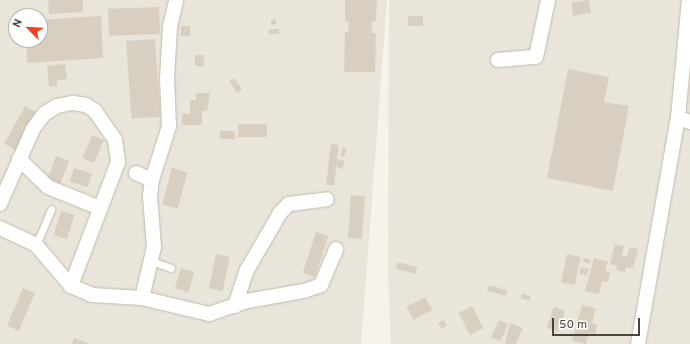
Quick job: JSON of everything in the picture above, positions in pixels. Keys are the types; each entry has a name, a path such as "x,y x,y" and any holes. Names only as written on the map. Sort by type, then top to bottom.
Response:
{"street":[{"path":"142,298 154,247 150,196 152,180 169,126 167,79 170,27 176,0"},
{"path":"498,60 536,56 548,0"},
{"path":"638,344 684,120 689,0"},
{"path":"0,204 35,124 49,109 73,103 91,108 104,121 118,150 116,169 71,286"},
{"path":"18,160 48,187 100,208"},
{"path":"136,173 152,180"},
{"path":"235,306 247,270 280,213 289,204 327,199"},
{"path":"0,228 36,245 71,286 92,295 142,298 209,314 235,306 321,285 336,249"}],"lane":[{"path":"36,245 51,209"},
{"path":"151,261 171,268"}],"shaded area":[{"path":"0,0 387,0 361,344 0,344"},
{"path":"389,0 690,0 690,344 391,344 388,271"}],"building":[{"path":"48,0 83,0 83,12 49,14"},
{"path":"345,0 377,0 376,21 372,21 372,33 376,34 375,72 344,72 345,32 348,32 349,22 345,21"},
{"path":"589,0 591,13 573,16 571,3"},
{"path":"159,7 160,34 109,36 108,9"},
{"path":"101,16 103,58 27,63 26,48 48,48 48,19"},
{"path":"408,16 423,16 423,26 408,26"},
{"path":"276,19 276,24 271,25 271,20"},
{"path":"181,26 190,26 190,36 181,36"},
{"path":"269,29 279,29 279,34 269,34"},
{"path":"155,39 160,117 132,119 126,41"},
{"path":"195,55 204,55 204,66 195,66"},
{"path":"65,64 67,79 57,80 57,86 49,87 47,66"},
{"path":"568,69 609,77 604,102 629,106 613,191 547,178"},
{"path":"234,78 242,89 237,93 229,82"},
{"path":"196,93 210,93 207,111 202,111 202,125 182,125 182,114 190,114 190,100 196,100"},
{"path":"25,106 36,112 16,150 4,144"},
{"path":"238,124 267,124 267,137 238,137"},
{"path":"220,131 235,131 235,139 220,139"},
{"path":"92,135 104,140 94,163 82,158"},
{"path":"331,144 339,145 334,186 326,185"},
{"path":"343,147 347,149 344,157 340,156"},
{"path":"56,156 69,161 59,187 46,182"},
{"path":"339,159 345,161 342,169 336,166"},
{"path":"74,168 92,174 88,187 70,181"},
{"path":"172,168 187,172 178,209 162,205"},
{"path":"351,195 365,196 362,239 348,238"},
{"path":"61,211 74,215 67,239 54,235"},
{"path":"316,232 328,236 315,277 303,273"},
{"path":"615,244 624,246 622,256 627,257 629,247 638,249 633,268 626,267 625,272 616,270 617,266 610,264"},
{"path":"216,254 230,257 222,291 209,288"},
{"path":"567,254 581,257 575,285 561,282"},
{"path":"584,258 591,260 590,264 583,262"},
{"path":"594,258 608,262 605,271 610,272 608,282 602,281 599,294 585,291"},
{"path":"398,262 417,267 416,274 396,269"},
{"path":"581,267 589,269 587,276 579,274"},
{"path":"181,268 194,272 188,292 175,288"},
{"path":"489,285 507,290 506,296 487,291"},
{"path":"23,288 35,293 19,331 7,326"},
{"path":"523,293 531,297 529,301 521,298"},
{"path":"425,297 432,310 414,320 406,307"},
{"path":"582,305 596,308 592,323 597,324 595,334 589,333 586,344 572,341"},
{"path":"472,306 483,328 470,335 459,313"},
{"path":"554,307 565,311 558,332 546,328"},
{"path":"566,319 576,322 574,327 564,325"},
{"path":"443,320 447,326 442,329 438,323"},
{"path":"499,320 508,324 500,341 491,337"},
{"path":"510,323 523,328 516,344 505,344"},
{"path":"74,338 90,344 72,344"}]}
